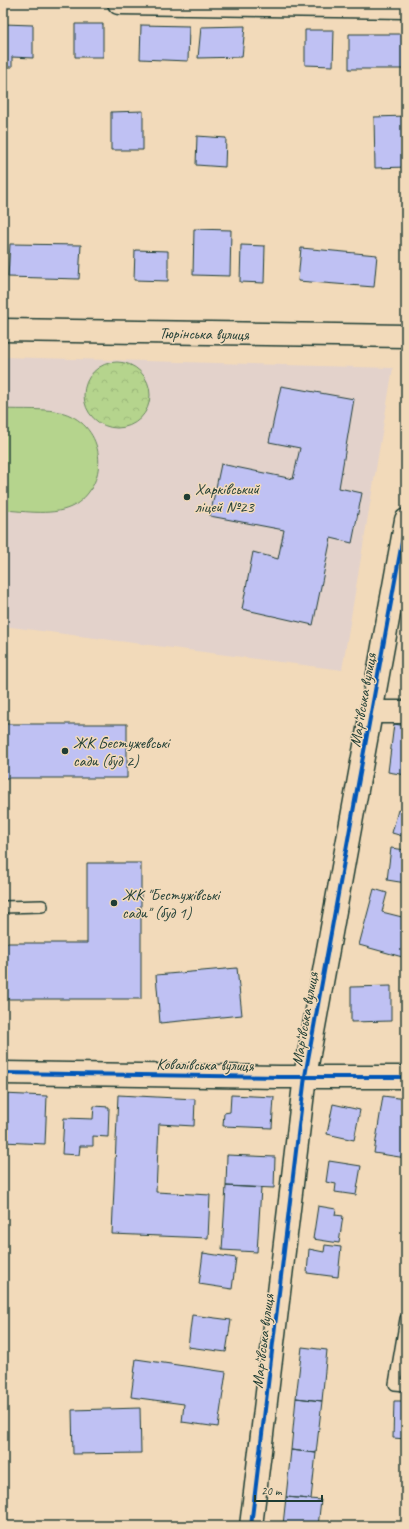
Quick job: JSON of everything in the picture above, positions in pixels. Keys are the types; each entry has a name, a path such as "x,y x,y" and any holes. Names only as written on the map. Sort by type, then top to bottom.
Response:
{"street":[{"path":"119,3 406,7"},
{"name":"Тюрінська вулиця","path":"3,330 406,336"},
{"name":"Мар'ївська вулиця","path":"251,1526 306,1076 406,520"},
{"path":"372,712 406,712"},
{"name":"Ковалівська вулиця","path":"3,1073 279,1077 406,1077"}],"lane":[{"path":"3,907 42,906"},
{"path":"406,1319 395,1384 406,1385"}],"shaded area":[{"name":"Харківський ліцей №23","path":"3,357 393,368 342,670 3,626"}],"green space":[{"path":"111,362 123,362 135,367 145,377 150,389 148,408 135,423 123,428 111,428 99,423 89,413 84,401 84,389 89,377 99,367"},
{"path":"3,409 57,411 78,420 88,430 95,442 98,455 98,469 94,483 87,495 75,505 58,511 30,512 3,510"}],"building":[{"path":"3,24 33,25 33,58 12,57 12,67 3,67"},
{"path":"75,24 103,24 103,57 75,57"},
{"path":"141,25 189,26 188,61 140,59"},
{"path":"245,26 242,57 198,58 201,27"},
{"path":"305,30 334,30 333,66 305,65"},
{"path":"349,34 406,34 406,69 349,69"},
{"path":"143,111 143,150 111,150 111,112"},
{"path":"406,116 406,167 375,168 374,117"},
{"path":"197,136 226,138 225,167 196,165"},
{"path":"194,229 231,230 230,276 193,275"},
{"path":"10,244 81,245 79,279 8,277"},
{"path":"241,245 265,246 264,283 240,282"},
{"path":"301,248 377,255 374,287 298,281"},
{"path":"135,250 168,251 168,281 134,280"},
{"path":"281,386 354,399 339,488 362,493 352,543 331,538 313,625 242,609 253,552 278,559 284,530 210,516 221,464 293,479 300,448 269,442"},
{"name":"ЖК Бестужевські сади (буд 2)","path":"3,724 127,724 127,778 3,778"},
{"path":"394,724 406,726 406,775 388,772"},
{"path":"398,810 406,812 406,837 392,833"},
{"path":"391,848 406,850 406,883 387,880"},
{"name":"ЖК \"Бестужівські сади\" (буд 1)","path":"87,863 141,863 141,999 3,999 3,943 87,943"},
{"path":"374,889 387,893 382,912 406,918 406,958 359,945"},
{"path":"237,968 242,1015 160,1023 156,975"},
{"path":"391,986 391,1021 351,1022 351,987"},
{"path":"3,1094 47,1096 45,1144 3,1142"},
{"path":"118,1095 195,1099 194,1126 159,1124 156,1192 210,1195 208,1238 112,1234"},
{"path":"231,1095 274,1097 272,1128 223,1126 224,1113 230,1112"},
{"path":"383,1096 406,1099 406,1158 374,1153"},
{"path":"333,1104 360,1110 354,1140 327,1134"},
{"path":"94,1106 109,1107 108,1137 93,1136 93,1146 80,1146 79,1155 62,1154 64,1118 93,1119"},
{"path":"227,1155 275,1157 274,1188 226,1186"},
{"path":"329,1161 361,1166 356,1195 335,1192 336,1184 326,1182"},
{"path":"226,1186 261,1188 257,1252 222,1250"},
{"path":"318,1206 336,1209 335,1215 343,1216 339,1243 313,1239"},
{"path":"325,1245 341,1247 338,1277 307,1273 309,1249 324,1252"},
{"path":"203,1253 236,1258 232,1289 199,1284"},
{"path":"192,1315 231,1320 226,1352 188,1347"},
{"path":"302,1347 327,1350 322,1401 296,1398"},
{"path":"136,1359 226,1372 218,1427 182,1422 184,1404 131,1397"},
{"path":"296,1398 322,1401 316,1453 291,1450"},
{"path":"394,1401 406,1401 406,1439 393,1438"},
{"path":"140,1408 141,1453 73,1454 72,1410"},
{"path":"291,1450 316,1453 311,1499 286,1497"},
{"path":"286,1497 321,1500 318,1526 283,1525"}],"cycle path":[{"path":"251,1526 305,1076 406,520"},
{"path":"3,1073 279,1077 406,1077"}],"place":[{"name":"Харківський ліцей №23","path":"187,497"},
{"name":"ЖК Бестужевські сади (буд 2)","path":"65,751"},
{"name":"ЖК \"Бестужівські сади\" (буд 1)","path":"114,903"}]}
